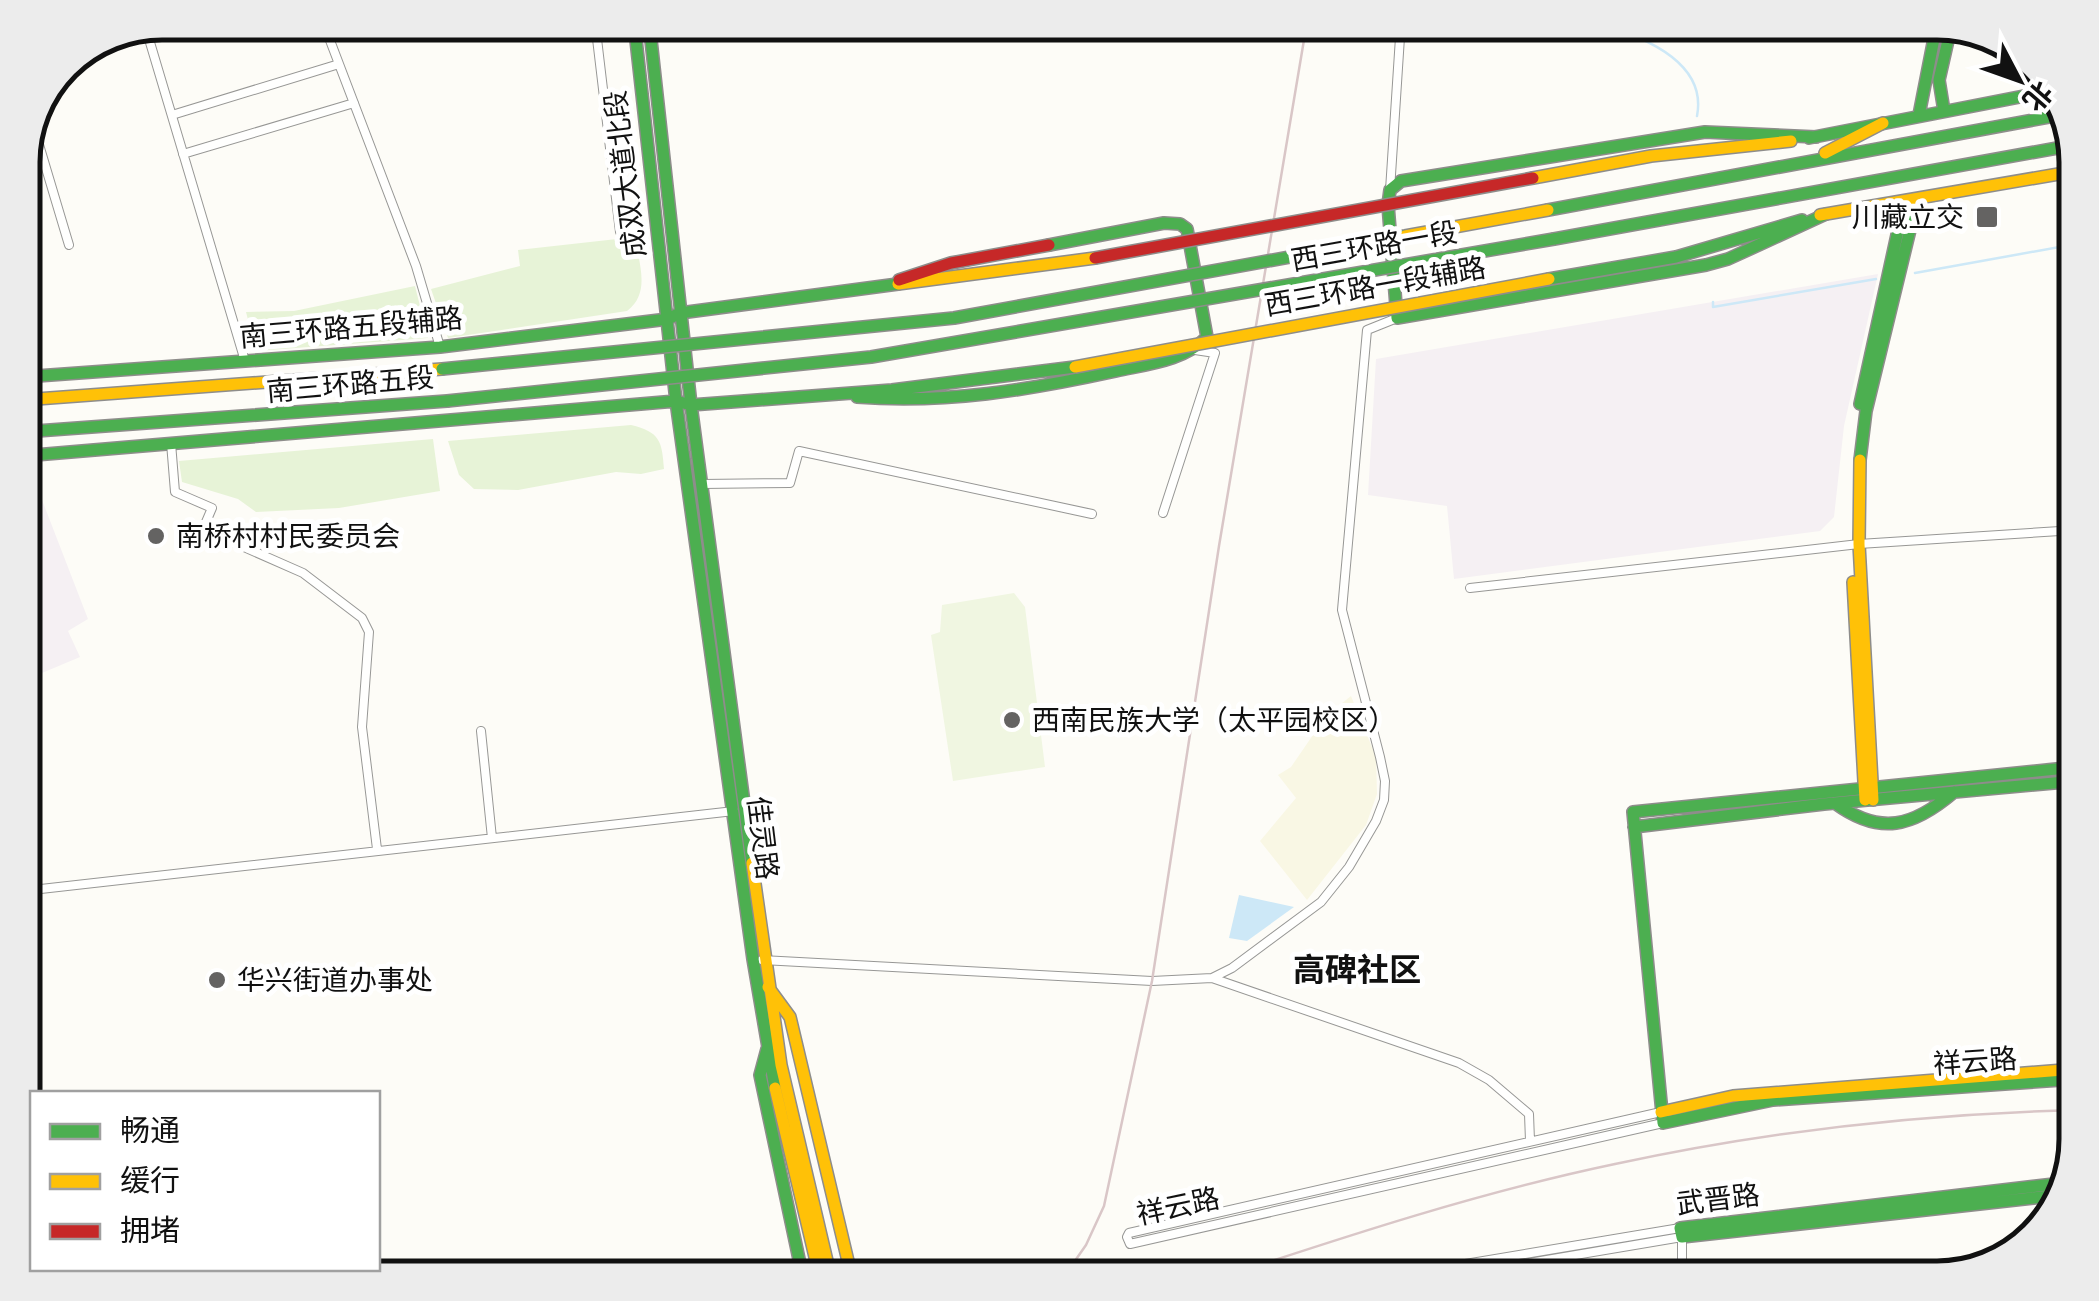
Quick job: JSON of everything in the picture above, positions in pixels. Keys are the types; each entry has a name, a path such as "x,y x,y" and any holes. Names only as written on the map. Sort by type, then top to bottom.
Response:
{"main road":[{"name":"成双大道北段","path":"636,40 645,145 674,316"},
{"name":"成双大道北段","path":"651,40 674,316"},
{"path":"1919,115 1934,40"},
{"path":"1944,111 1938,101 1938,87 1947,41"},
{"path":"674,316 1095,258 1670,153 1816,137 2038,93"},
{"name":"西三环路一段","path":"677,348 954,318 2050,117"},
{"path":"1811,161 1884,123"},
{"path":"1816,137 1705,132 1401,181 1390,190 1397,318 1706,265 1728,259 1826,214"},
{"name":"西三环路一段","path":"680,379 1002,337 2058,148"},
{"name":"西三环路一段辅路","path":"676,400 691,406 1075,367 1676,256 1826,214 2059,174"},
{"path":"1868,794 1856,544 1860,451 1910,202"},
{"path":"833,394 895,402 965,398 1166,360 1194,350 1207,337 1187,229 1180,224 1164,223 952,263 876,288"},
{"name":"南三环路五段辅路","path":"40,376 440,347 674,316"},
{"name":"佳灵路","path":"674,316 676,400 740,811"},
{"name":"佳灵路","path":"674,316 702,484 767,1049 776,1066 827,1261"},
{"name":"南三环路五段","path":"40,399 677,348"},
{"name":"南三环路五段","path":"40,431 447,402 680,379"},
{"path":"40,455 676,400"},
{"path":"1662,1117 1633,812 1868,794 2059,769"},
{"path":"1634,827 1836,803 1868,794 1954,792 2059,783"},
{"path":"1836,803 1851,817 1870,824 1896,825 1919,819 1954,792"},
{"name":"佳灵路","path":"759,959 768,987 776,1066 816,1261"},
{"path":"768,987 790,1017 848,1261"},
{"path":"767,1049 760,1075 799,1261"},
{"name":"祥云路","path":"1662,1117 1733,1096 2059,1070"},
{"name":"祥云路","path":"1662,1117 1773,1100 2059,1081"},
{"name":"武晋路","path":"1682,1232 2050,1185"},
{"name":"武晋路","path":"1682,1232 2045,1196"}],"street":[{"path":"330,40 416,266 440,347"},
{"path":"597,40 620,232"},
{"path":"1390,190 1400,40"},
{"path":"150,41 245,361"},
{"path":"172,114 339,64"},
{"path":"184,154 354,103"},
{"path":"41,150 69,245"},
{"path":"759,959 1152,982 1212,978 1232,968 1320,902 1348,867 1376,822 1384,800 1380,757 1342,610 1367,330 1397,318"},
{"path":"1163,513 1215,353 1194,350"},
{"path":"171,443 175,492 212,508 203,529 303,573 362,618 369,632 362,727 377,850"},
{"path":"702,484 790,483 800,450 1092,514"},
{"path":"1470,588 1856,544 2059,531"},
{"path":"481,731 492,838"},
{"path":"40,889 740,811"},
{"path":"1212,978 1458,1063 1489,1080 1528,1114 1530,1142"},
{"name":"祥云路","path":"1662,1117 1130,1244 1127,1238 1129,1232 1530,1142 1662,1117"},
{"path":"1682,1232 1682,1261"},
{"name":"武晋路","path":"1492,1261 1682,1232"},
{"name":"武晋路","path":"1529,1261 1682,1232"}],"shaded area":[{"path":"1878,274 1844,426 1834,517 1820,531 1454,579 1447,506 1368,495 1376,359"},
{"path":"40,495 88,619 68,631 80,657 40,674"},
{"path":"1351,696 1376,757 1377,794 1366,825 1307,900 1260,841 1296,798 1278,775 1291,767 1326,716"}],"green space":[{"path":"635,237 641,287 627,311 448,338 431,289 520,266 518,250"},
{"path":"415,286 428,338 256,351 246,312 294,311"},
{"path":"631,425 658,439 664,469 641,474 616,472 518,490 474,489 459,475 448,441"},
{"path":"433,439 440,491 339,508 256,512 238,499 182,482 179,461"},
{"path":"1014,593 1025,607 1045,767 953,781 931,635 940,632 942,605"}],"water":[{"path":"1239,895 1294,907 1247,941 1229,938"}],"waterway":[{"path":"1643,40 1666,52 1692,79 1697,116"},
{"path":"1915,273 2059,247"},
{"path":"1713,302 1713,307 1876,279"}],"railway":[{"path":"1075,1261 1104,1206 1152,981 1219,546 1304,40"},
{"path":"1272,1261 1465,1201 1672,1152 1845,1126 2059,1111"}],"traffic: fast":[{"path":"636,40 676,401 753,959 775,1088"},
{"path":"651,40 691,405 752,863"},
{"path":"1919,115 1934,40"},
{"path":"1944,111 1939,80 1948,41"},
{"path":"1809,138 2038,93"},
{"path":"1548,210 2050,117"},
{"path":"1816,137 1705,132 1401,181 1390,190 1388,205 1397,318 1706,265 1728,259 1826,214"},
{"path":"1554,239 2058,148"},
{"path":"1860,460 1866,411 1917,201"},
{"path":"1860,404 1904,203"},
{"path":"1549,279 1676,257 1802,220"},
{"path":"857,397 955,397 1051,384 1165,360 1207,337 1187,229 1180,224 1164,223 1049,245"},
{"path":"442,369 954,318 1405,236"},
{"path":"447,401 871,357 1554,239"},
{"path":"40,376 440,347 668,319 680,313 898,284"},
{"path":"40,455 676,401 691,405 892,390 1075,367"},
{"path":"40,431 447,401"},
{"path":"2059,769 1633,812 1663,1123 1773,1100 2059,1080"},
{"path":"1634,827 1824,804 2059,783"},
{"path":"1835,803 1867,820 1896,823 1924,813 1954,792"},
{"path":"767,1049 760,1075 799,1261"},
{"path":"2045,1197 1682,1237 1680,1228 2051,1184"}],"traffic: slow":[{"path":"1825,153 1883,123"},
{"path":"1533,178 1651,156 1791,141"},
{"path":"1820,215 2059,174"},
{"path":"1405,236 1548,210"},
{"path":"898,284 1095,258"},
{"path":"1075,367 1549,279"},
{"path":"40,399 442,369"},
{"path":"1860,460 1859,544 1873,800"},
{"path":"1853,582 1865,800"},
{"path":"752,863 781,1065 827,1261"},
{"path":"768,987 790,1017 848,1261"},
{"path":"1661,1112 1733,1096 2059,1070"},
{"path":"775,1088 816,1261"}],"traffic: jam":[{"path":"1095,258 1533,178"},
{"path":"899,280 951,263 1049,245"}],"place":[{"name":"川藏立交","path":"1987,217"},
{"name":"南桥村村民委员会","path":"156,536"},
{"name":"西南民族大学（太平园校区）","path":"1012,720"},
{"name":"华兴街道办事处","path":"217,980"}],"district":[{"name":"高碑社区","path":"1357,970"}]}
